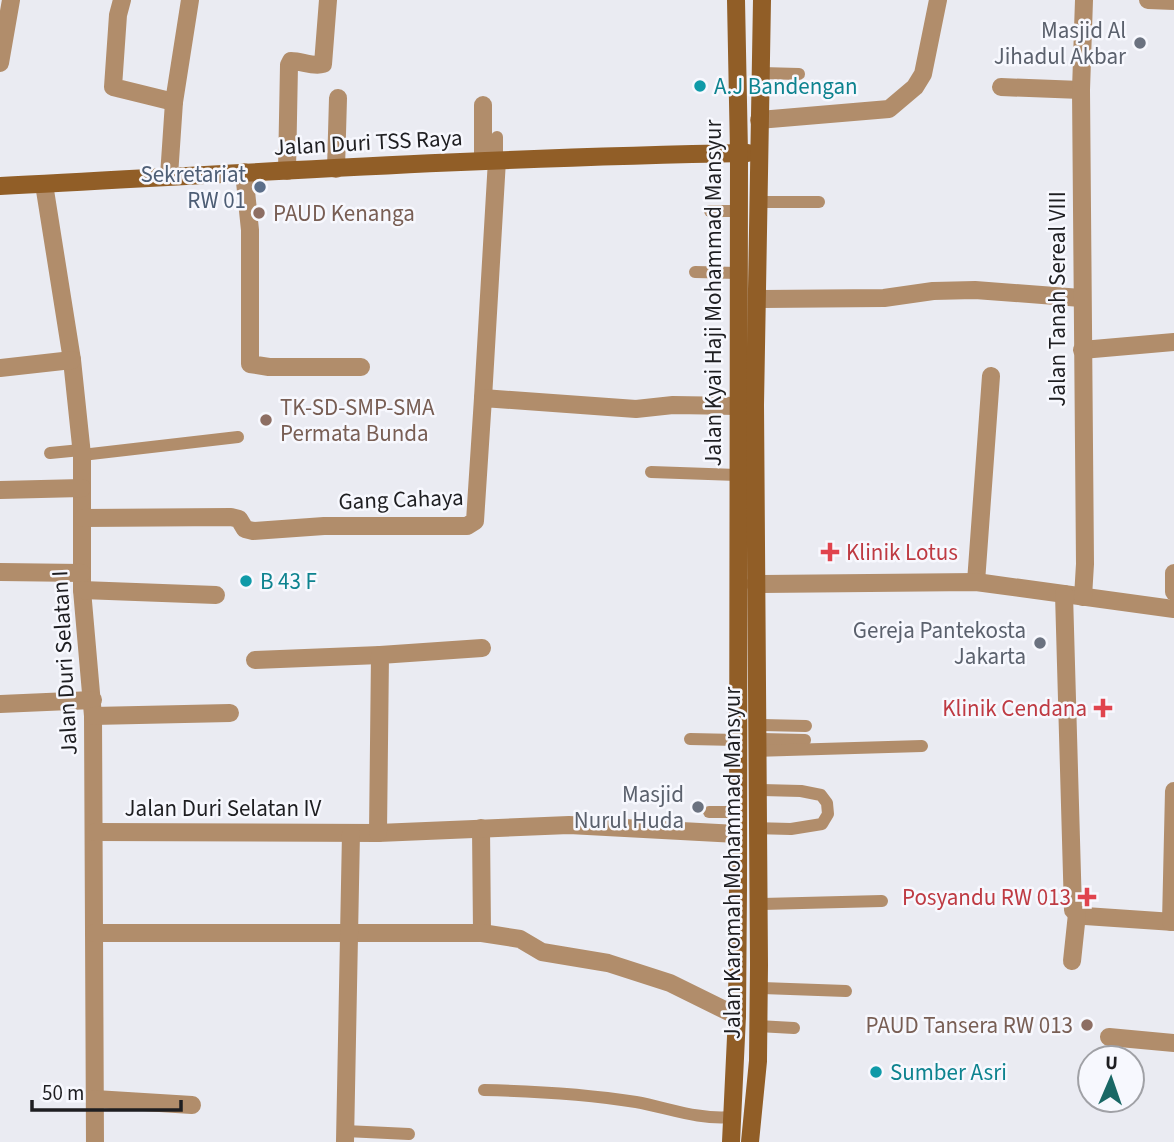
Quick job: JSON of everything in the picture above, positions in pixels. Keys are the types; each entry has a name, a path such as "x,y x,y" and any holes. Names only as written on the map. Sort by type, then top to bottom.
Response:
{"main road":[{"name":"Jalan Kyai Haji Mohammad Mansyur","path":"736,0 739,153 737,475 746,584"},
{"name":"Jalan Kyai Haji Mohammad Mansyur","path":"746,584 757,299 762,0"},
{"path":"738,120 759,120"},
{"name":"Jalan Duri TSS Raya","path":"0,186 490,160 759,153"},
{"name":"Jalan Karomah Mohammad Mansyur","path":"746,584 757,738 759,988 758,1062 750,1142"},
{"name":"Jalan Karomah Mohammad Mansyur","path":"731,1142 737,1016 737,740 746,584"},
{"path":"738,904 758,904"}],"street":[{"path":"1,51 11,0"},
{"path":"122,0 118,15 114,88 174,102"},
{"path":"169,176 174,102 190,0"},
{"path":"287,172 289,65 291,61 323,64 328,0"},
{"path":"759,120 890,109 915,87 923,74 938,0"},
{"name":"Jalan Tanah Sereal VIII","path":"1083,597 1085,564 1081,89 1084,0"},
{"path":"1148,0 1174,1"},
{"path":"1001,87 1081,89"},
{"path":"336,169 338,98"},
{"path":"484,105 490,160 483,398 636,409 673,405 737,406"},
{"path":"244,172 250,230 250,364 269,367 361,367"},
{"name":"Jalan Duri Selatan I","path":"44,184 72,360 81,452 82,582 93,708 95,1142"},
{"path":"757,299 884,298 933,291 975,290 1081,298"},
{"path":"1082,349 1174,342"},
{"path":"0,368 72,360"},
{"path":"976,582 990,376"},
{"name":"Gang Cahaya","path":"83,518 230,517 239,519 245,529 253,531 324,526 473,524 483,398"},
{"path":"0,490 82,488"},
{"path":"0,572 216,595"},
{"path":"1174,573 1174,592"},
{"path":"746,584 976,582 1174,609"},
{"path":"1064,594 1073,910 1077,914 1172,922 1174,791"},
{"path":"255,660 482,648"},
{"path":"378,832 380,655"},
{"path":"0,704 230,713"},
{"name":"Jalan Duri Selatan IV","path":"95,832 351,833 569,825 737,834"},
{"path":"481,828 482,933"},
{"name":"Jalan Duri Selatan IV","path":"345,1136 351,833"},
{"path":"1072,961 1077,914"},
{"path":"94,933 482,933 520,939 542,952 608,963 670,983 737,1016"},
{"path":"1109,1037 1174,1043"},
{"path":"94,1099 192,1105"}],"lane":[{"path":"760,73 799,74"},
{"path":"490,160 498,137"},
{"path":"759,202 819,202"},
{"path":"710,211 738,211"},
{"path":"695,272 738,273"},
{"path":"50,453 238,437"},
{"path":"651,472 737,475"},
{"path":"757,738 806,726"},
{"path":"757,738 805,740"},
{"path":"757,738 922,746"},
{"path":"690,739 737,740"},
{"path":"757,790 801,791 821,796 827,803 828,814 822,824 791,829 757,828"},
{"path":"709,812 737,812"},
{"path":"758,904 881,901"},
{"path":"759,988 846,991"},
{"path":"758,1026 794,1028"},
{"path":"484,1090 543,1091 637,1102 712,1119 732,1117"},
{"path":"345,1136 409,1134"}],"place":[{"name":"Masjid Al Jihadul Akbar","path":"1140,43"},
{"name":"A.J Bandengan","path":"700,86"},
{"name":"Sekretariat RW 01","path":"260,187"},
{"name":"PAUD Kenanga","path":"259,213"},
{"name":"TK-SD-SMP-SMA Permata Bunda","path":"266,420"},
{"name":"Klinik Lotus","path":"830,552"},
{"name":"B 43 F","path":"246,581"},
{"name":"Gereja Pantekosta Jakarta","path":"1040,643"},
{"name":"Klinik Cendana","path":"1103,708"},
{"name":"Masjid Nurul Huda","path":"698,807"},
{"name":"Posyandu RW 013","path":"1087,897"},
{"name":"PAUD Tansera RW 013","path":"1087,1025"},
{"name":"Sumber Asri","path":"876,1072"}]}
